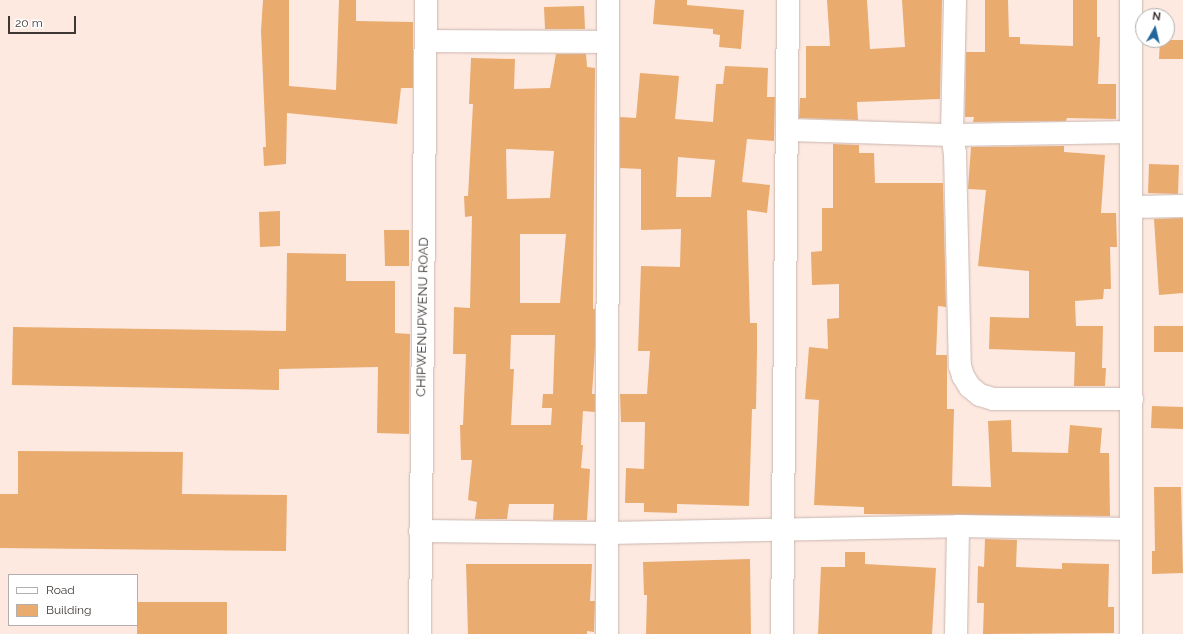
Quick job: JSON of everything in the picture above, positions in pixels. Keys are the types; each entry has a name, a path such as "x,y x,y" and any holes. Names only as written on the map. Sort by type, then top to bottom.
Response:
{"street":[{"name":"CHIPWENUPWENU ROAD","path":"420,634 426,0"},
{"path":"607,634 608,0"},
{"path":"782,634 782,528 788,130 788,0"},
{"path":"955,0 952,135 955,153 960,366 970,387 980,395 993,399 1132,399"},
{"path":"1131,0 1131,634"},
{"path":"426,41 608,42"},
{"path":"788,130 952,135 1130,132"},
{"path":"1132,206 1183,206"},
{"path":"420,531 608,533 782,528 958,526 1131,529"},
{"path":"956,634 958,526"}],"building":[{"path":"263,0 289,0 289,86 336,90 339,0 356,0 356,21 413,22 413,88 401,88 397,124 287,113 286,164 264,166 263,147 266,147 261,31"},
{"path":"655,0 687,0 687,5 744,10 741,49 719,47 720,35 713,34 713,29 653,24"},
{"path":"827,0 867,0 870,49 905,47 902,0 942,0 940,99 857,102 858,120 799,118 800,98 806,98 806,46 830,46"},
{"path":"985,0 1008,0 1009,37 1020,37 1020,44 1073,46 1073,0 1097,0 1097,37 1100,37 1098,84 1116,84 1116,119 1067,118 1066,121 973,122 974,117 965,117 966,52 985,52"},
{"path":"584,6 585,29 545,29 544,7"},
{"path":"1175,40 1183,40 1183,59 1159,59 1160,48 1175,48"},
{"path":"556,54 586,54 587,67 595,68 593,309 595,309 595,348 592,394 595,394 595,412 583,411 581,445 583,445 581,468 590,469 587,520 553,520 554,504 509,504 507,519 475,519 477,502 468,500 472,460 461,460 460,425 463,425 466,354 453,354 454,307 470,308 472,216 465,217 464,196 468,196 473,104 469,104 471,58 515,59 514,89 550,88","holes":["506,149 554,151 550,198 507,199","520,234 566,234 560,303 520,303","511,335 555,335 553,394 543,394 542,408 552,408 551,425 511,425 514,369 510,369"]},
{"path":"725,66 768,68 767,97 775,97 774,141 747,139 742,182 770,185 767,213 747,210 750,323 757,323 756,409 752,409 749,506 677,504 677,513 644,512 644,503 625,503 626,468 644,469 645,422 621,422 620,394 647,394 650,351 638,351 641,266 680,267 681,229 641,230 641,169 620,168 620,117 636,118 640,73 679,76 675,119 713,122 716,84 723,84","holes":["678,157 715,160 711,197 676,197"]},
{"path":"833,144 859,145 859,153 874,153 875,183 943,183 946,307 938,306 936,355 947,355 947,409 954,409 952,486 991,487 988,421 1011,420 1012,452 1068,453 1070,425 1102,428 1100,453 1109,453 1110,516 864,514 864,507 814,505 819,400 805,399 809,347 828,349 827,319 839,318 839,284 812,285 811,252 822,251 822,208 833,208"},
{"path":"1064,146 1064,152 1105,155 1101,213 1116,213 1117,247 1110,247 1111,289 1104,289 1103,299 1075,301 1076,326 1103,326 1102,368 1106,368 1105,386 1074,386 1075,352 989,349 990,317 1029,318 1029,271 978,266 986,190 968,189 971,147"},
{"path":"1149,164 1179,165 1178,194 1148,193"},
{"path":"280,211 280,246 260,247 259,212"},
{"path":"1183,218 1183,293 1159,295 1154,219"},
{"path":"384,230 409,230 409,266 385,266"},
{"path":"287,253 346,254 346,281 395,281 395,333 410,334 409,434 377,433 378,367 279,369 279,390 12,385 13,327 286,331"},
{"path":"1154,326 1183,326 1183,352 1154,352"},
{"path":"1152,406 1183,407 1183,429 1151,428"},
{"path":"18,451 183,452 182,494 287,495 286,551 0,548 0,494 18,494"},
{"path":"1154,487 1181,487 1183,573 1152,574 1152,551 1155,551"},
{"path":"985,539 1017,540 1016,567 1062,569 1062,563 1109,564 1108,607 1114,607 1114,633 983,634 984,603 977,603 978,566 984,567"},
{"path":"845,552 865,552 865,564 936,568 932,634 818,634 821,567 845,567"},
{"path":"750,559 751,634 646,634 647,595 644,595 643,562"},
{"path":"466,564 592,564 590,601 595,601 594,632 587,631 587,634 468,634"},
{"path":"138,602 227,602 227,634 137,634"}]}
